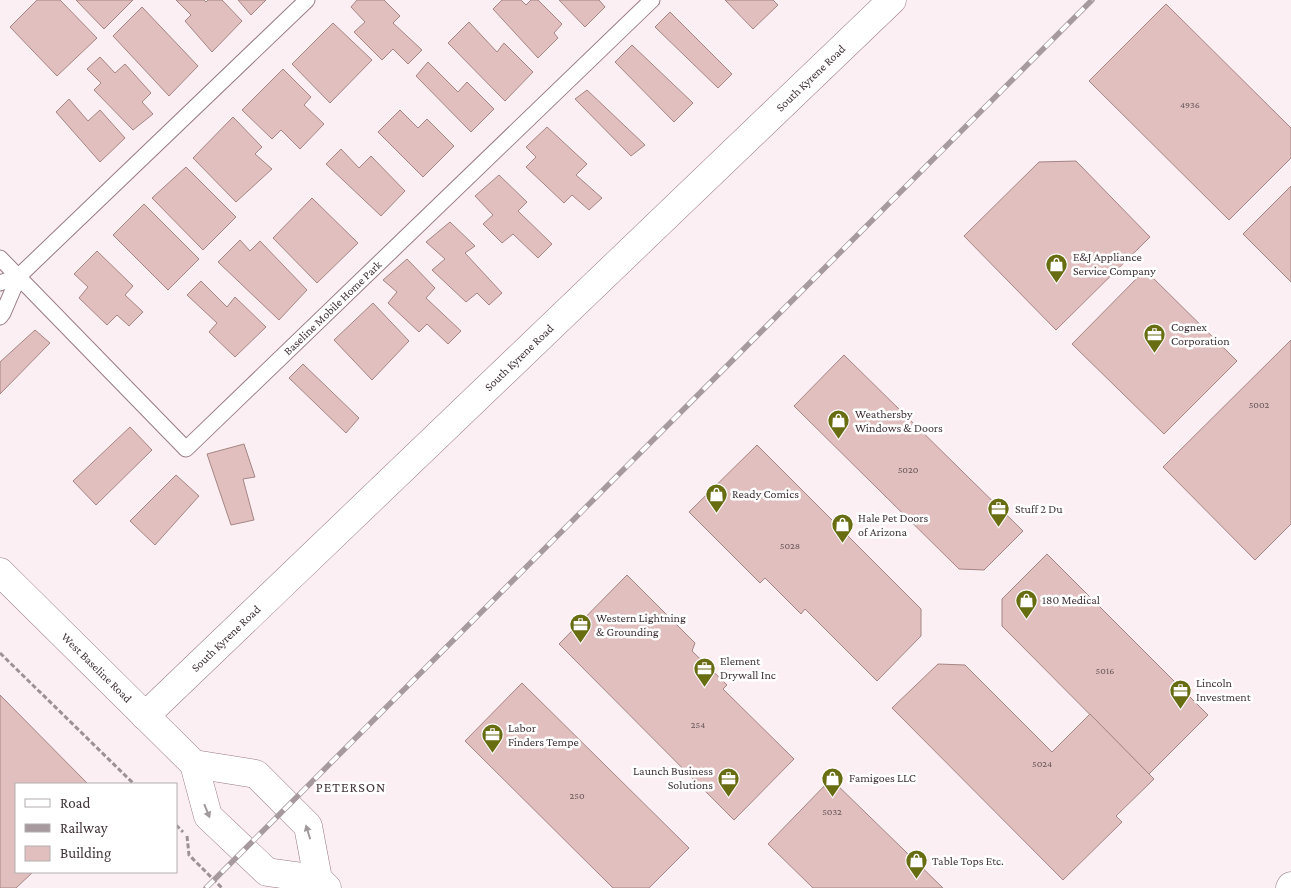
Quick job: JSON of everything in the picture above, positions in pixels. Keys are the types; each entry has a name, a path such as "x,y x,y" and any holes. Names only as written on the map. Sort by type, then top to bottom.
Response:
{"street":[{"name":"South Kyrene Road","path":"145,716 892,0"},
{"name":"West Baseline Road","path":"0,572 194,764"},
{"path":"194,764 256,774 308,826 323,884 267,872 208,816 194,764"}],"lane":[{"path":"0,283 19,276 307,0"},
{"name":"Baseline Mobile Home Park","path":"0,258 186,449 652,0"},
{"path":"0,316 4,313 19,276"}],"path":[{"path":"0,653 133,783"},
{"path":"178,827 187,835 189,855 222,888"}],"building":[{"path":"37,0 60,0 97,38 57,76 10,27"},
{"path":"76,0 133,0 104,29"},
{"path":"176,0 204,0 206,2 208,0 222,0 242,21 212,52 185,21 191,15"},
{"path":"238,0 266,0 251,15"},
{"path":"357,0 384,0 400,16 393,23 422,50 408,64 393,49 382,60 354,32 365,22 351,7"},
{"path":"502,0 521,0 526,5 531,0 538,0 562,24 554,33 558,38 538,58 493,9"},
{"path":"559,0 599,0 605,7 585,27"},
{"path":"725,0 773,0 778,5 753,29"},
{"path":"1166,4 1291,128 1291,158 1229,220 1089,81"},
{"path":"142,7 198,66 169,96 113,36"},
{"path":"670,12 732,74 718,88 655,27"},
{"path":"469,22 497,52 504,43 533,72 505,101 448,43"},
{"path":"333,23 372,60 330,103 292,64"},
{"path":"632,45 693,103 674,122 615,62"},
{"path":"100,57 115,73 125,64 151,93 142,102 153,114 133,130 94,90 101,83 87,69"},
{"path":"428,62 458,92 467,82 494,109 471,132 416,76"},
{"path":"283,69 311,97 304,105 324,124 300,149 281,130 272,139 242,110"},
{"path":"587,90 645,145 631,156 575,99"},
{"path":"69,99 88,121 100,110 125,138 100,162 56,112"},
{"path":"400,110 418,128 427,119 454,146 423,177 378,132"},
{"path":"233,117 262,147 255,154 272,169 236,202 193,158"},
{"path":"547,127 587,164 576,175 602,198 589,210 572,195 564,203 526,167 536,157 526,147"},
{"path":"341,149 359,168 371,156 405,191 381,216 326,164"},
{"name":"E&J Appliance Service Company","path":"1076,161 1150,237 1056,330 964,236 1039,162"},
{"path":"186,167 236,217 203,250 152,198"},
{"path":"499,175 527,202 518,211 552,244 538,258 513,234 502,243 483,224 493,215 475,196"},
{"path":"1291,186 1291,282 1243,234"},
{"path":"312,198 358,243 317,283 273,238"},
{"path":"144,204 199,259 168,290 113,235"},
{"path":"450,222 475,246 465,253 502,293 489,305 477,293 466,302 432,270 445,259 426,242"},
{"path":"240,240 250,251 260,241 307,290 279,320 218,262"},
{"path":"97,251 133,286 125,295 143,312 129,326 117,315 107,325 79,298 88,287 74,274"},
{"path":"407,259 435,288 426,298 461,331 448,344 427,324 419,332 388,303 397,292 383,280"},
{"name":"Cognex Corporation","path":"1145,270 1237,361 1164,434 1072,344"},
{"path":"201,281 227,307 235,297 266,327 235,357 209,332 217,323 187,295"},
{"path":"373,303 409,341 372,380 334,340"},
{"path":"35,330 50,343 0,394 0,362"},
{"path":"1291,340 1291,524 1255,560 1163,467"},
{"path":"844,355 1023,531 984,570 959,569 794,406"},
{"path":"303,364 359,418 346,433 289,378"},
{"path":"130,427 152,450 96,505 73,481"},
{"path":"244,444 255,477 243,479 254,520 231,525 207,454"},
{"path":"757,445 921,609 921,636 877,681 805,609 801,614 765,578 760,583 689,512"},
{"path":"176,475 199,496 155,545 130,521"},
{"path":"1047,554 1208,715 1149,774 1002,626 1002,599"},
{"path":"627,575 695,643 692,651 727,685 723,689 794,759 734,820 559,644"},
{"path":"938,664 965,665 1052,752 1090,714 1154,779 1116,816 1122,822 1063,880 892,708"},
{"path":"522,683 689,848 649,888 613,888 465,741"},
{"path":"0,695 87,783 15,783 15,873 32,873 16,888 0,888"},
{"path":"831,779 943,888 813,888 768,844"}],"railway":[{"path":"206,888 1092,0"}],"place":[{"name":"E&J Appliance Service Company","path":"1057,283"},
{"name":"Cognex Corporation","path":"1155,353"},
{"name":"Weathersby Windows & Doors","path":"839,440"},
{"name":"Ready Comics","path":"716,513"},
{"name":"Stuff 2 Du","path":"999,528"},
{"name":"Hale Pet Doors of Arizona","path":"842,544"},
{"name":"180 Medical","path":"1026,619"},
{"name":"Western Lightning & Grounding","path":"580,644"},
{"name":"Element Drywall Inc","path":"704,687"},
{"name":"Lincoln Investment","path":"1180,709"},
{"name":"Labor Finders Tempe","path":"492,754"},
{"name":"Launch Business Solutions","path":"729,797"},
{"name":"Famigoes LLC","path":"833,797"},
{"name":"Table Tops Etc.","path":"916,880"}],"district":[{"name":"PETERSON","path":"351,787"}]}
